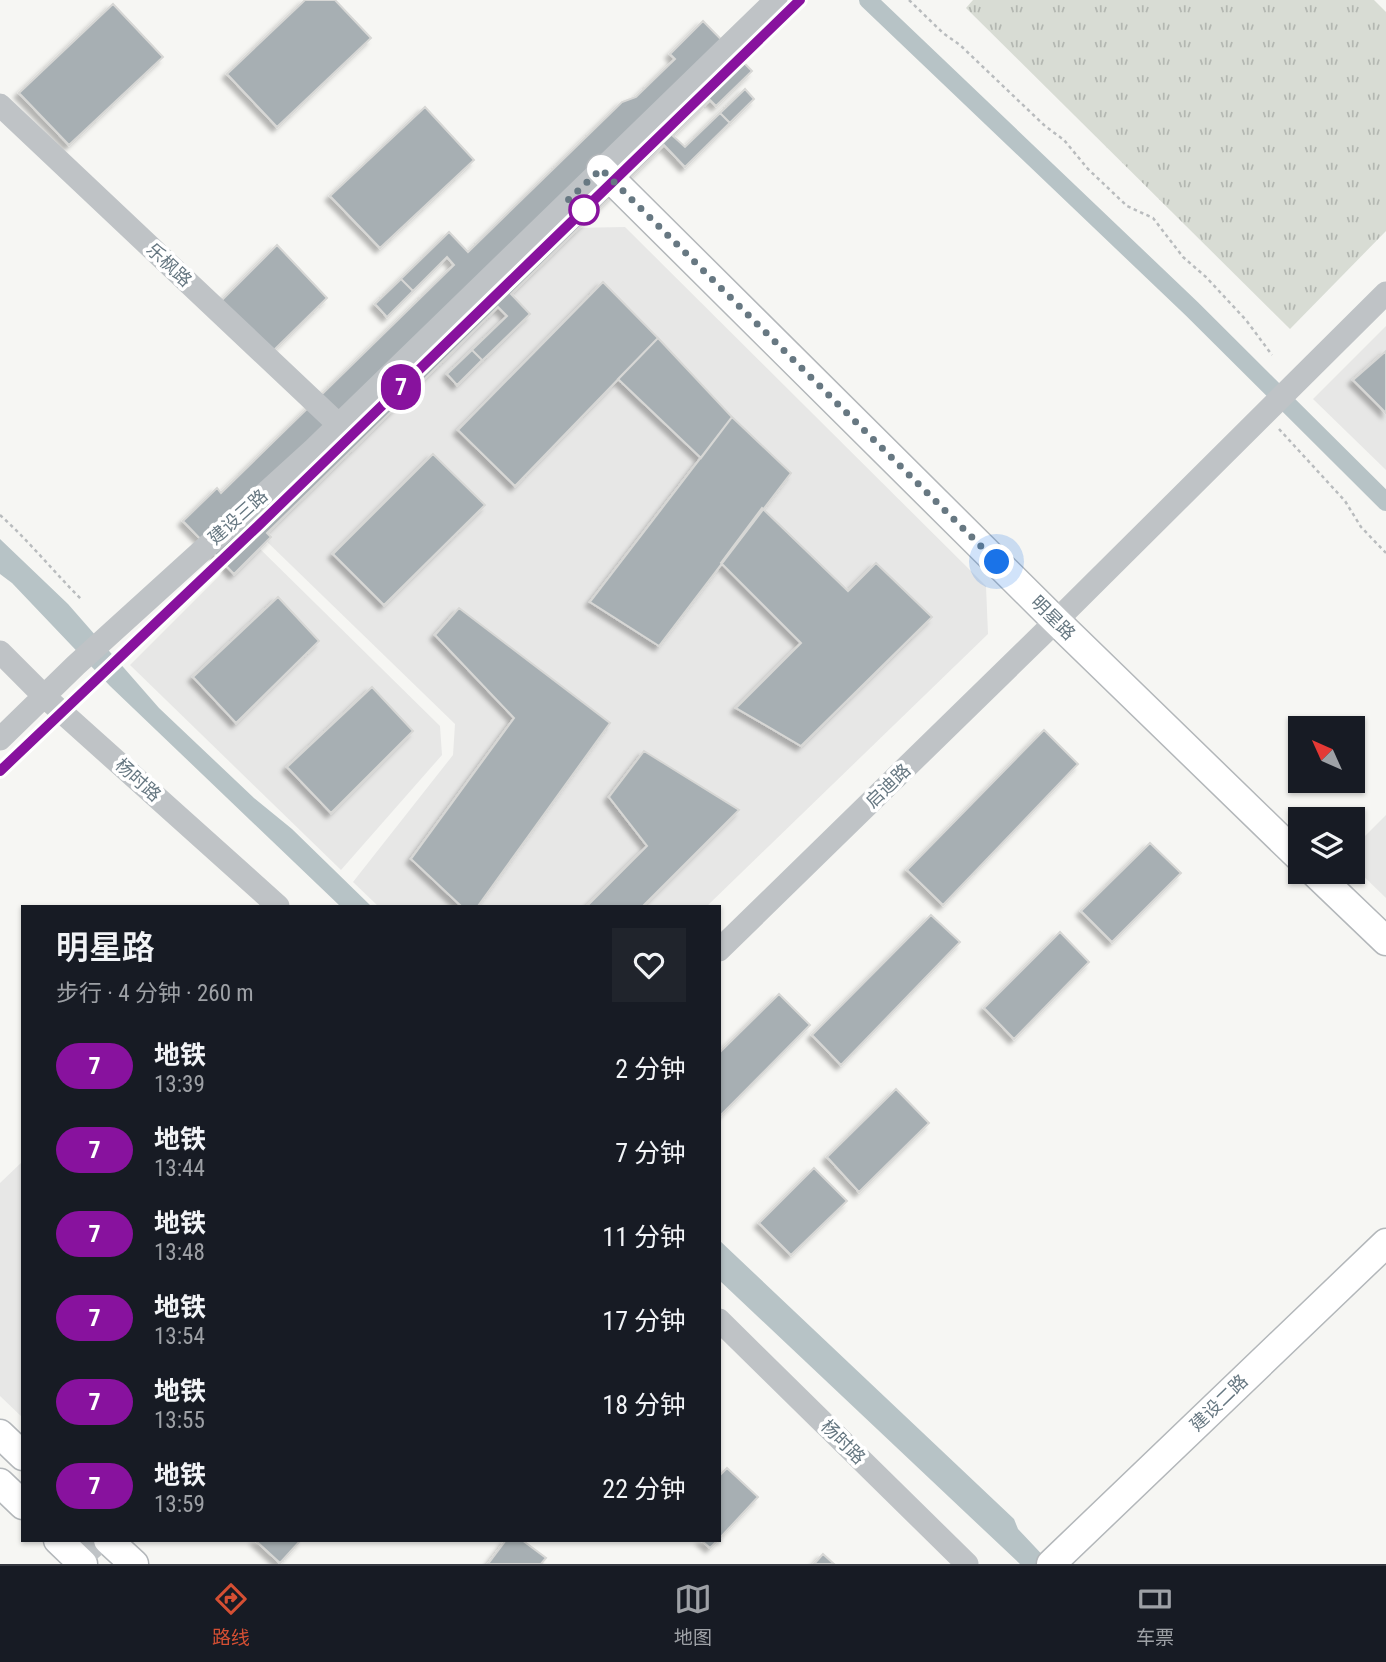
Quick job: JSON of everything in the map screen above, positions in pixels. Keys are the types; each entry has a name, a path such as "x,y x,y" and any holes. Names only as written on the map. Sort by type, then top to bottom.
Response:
{"main road":[{"name":"明星路","path":"601,169 1056,621 1288,846"},
{"path":"1327,884 1386,941"},
{"name":"建设二路","path":"1054,1562 1386,1243"},
{"path":"0,1434 21,1454"},
{"path":"0,1483 21,1503"},
{"path":"60,1542 78,1563"},
{"path":"110,1542 134,1564"}],"street":[{"name":"建设三路","path":"0,740 76,665 339,425 776,0"},
{"name":"乐枫路","path":"0,104 339,425"},
{"name":"启迪路","path":"721,948 1056,621 1269,424 1296,383 1386,293"},
{"name":"杨时路","path":"0,653 45,697 277,905"},
{"name":"杨时路","path":"721,1322 967,1564"},
{"path":"78,1563 98,1542"}],"path":[{"path":"909,0 1064,140 1088,169 1127,206 1153,218 1184,257 1246,320 1272,355"},
{"path":"1269,424 1336,492 1361,527 1386,553"},
{"path":"0,515 81,599"}],"shaded area":[{"path":"625,227 986,586 988,634 708,905 377,905 353,882 453,755 455,724 259,534 570,228"},
{"path":"1386,326 1386,470 1313,399"},
{"path":"0,539 68,604 159,708 254,798 292,829 370,905 339,905 110,686 12,583 0,574"},
{"path":"253,542 440,726 442,755 341,870 130,665"},
{"path":"1386,815 1386,898 1365,878 1365,836"},
{"path":"21,1163 21,1416 0,1396 0,1183"},
{"path":"721,1242 1014,1519 1018,1529 1051,1564 1020,1564 721,1282"}],"green space":[{"path":"973,0 1374,0 1386,12 1386,231 1290,329 966,8"}],"building":[{"path":"305,0 335,0 371,38 277,127 227,74"},
{"path":"113,4 163,57 69,145 19,93"},
{"path":"703,21 752,71 716,106 710,100 673,136 685,147 745,89 754,99 685,167 664,145 511,294 530,314 457,385 447,374 507,316 498,307 267,533 271,537 234,574 183,521 217,488 221,493 454,265 447,257 387,317 375,304 449,232 468,252 622,102 636,97 675,59 670,54"},
{"path":"745,89 754,99 730,123 720,113"},
{"path":"425,107 474,160 380,248 330,196"},
{"path":"277,245 327,298 272,352 220,302"},
{"path":"401,279 413,291 387,317 375,304"},
{"path":"603,282 658,338 515,486 458,430"},
{"path":"658,338 732,417 701,458 618,379"},
{"path":"472,350 482,360 457,385 447,374"},
{"path":"1386,351 1386,413 1353,380"},
{"path":"732,417 791,473 659,646 590,602"},
{"path":"433,454 485,505 384,605 333,554"},
{"path":"762,508 848,591 876,563 932,617 801,746 736,708 801,643 721,563"},
{"path":"278,597 319,641 236,723 193,677"},
{"path":"459,608 610,723 479,905 460,905 411,859 514,718 435,635"},
{"path":"372,687 413,731 331,813 287,767"},
{"path":"1044,730 1078,764 943,905 907,870"},
{"path":"644,751 739,810 644,905 588,905 647,846 609,797"},
{"path":"1150,843 1181,873 1112,942 1081,911"},
{"path":"931,915 960,942 841,1065 812,1035"},
{"path":"1060,932 1089,962 1014,1039 984,1008"},
{"path":"779,994 810,1025 721,1115 721,1051"},
{"path":"896,1089 929,1123 859,1192 827,1157"},
{"path":"814,1168 847,1201 791,1255 759,1223"},
{"path":"727,1468 758,1497 721,1537 721,1474"},
{"path":"257,1542 299,1542 280,1563"},
{"path":"504,1542 525,1542 546,1558 541,1564 488,1564"},
{"path":"703,1542 716,1542 710,1548"},
{"path":"823,1554 834,1564 814,1564"}],"waterway":[{"path":"868,0 1192,309 1386,502"}],"metro line":[{"name":"7","path":"0,771 258,526 800,0"}],"route":[{"path":"584,210 565,203 601,169 997,562"}]}
